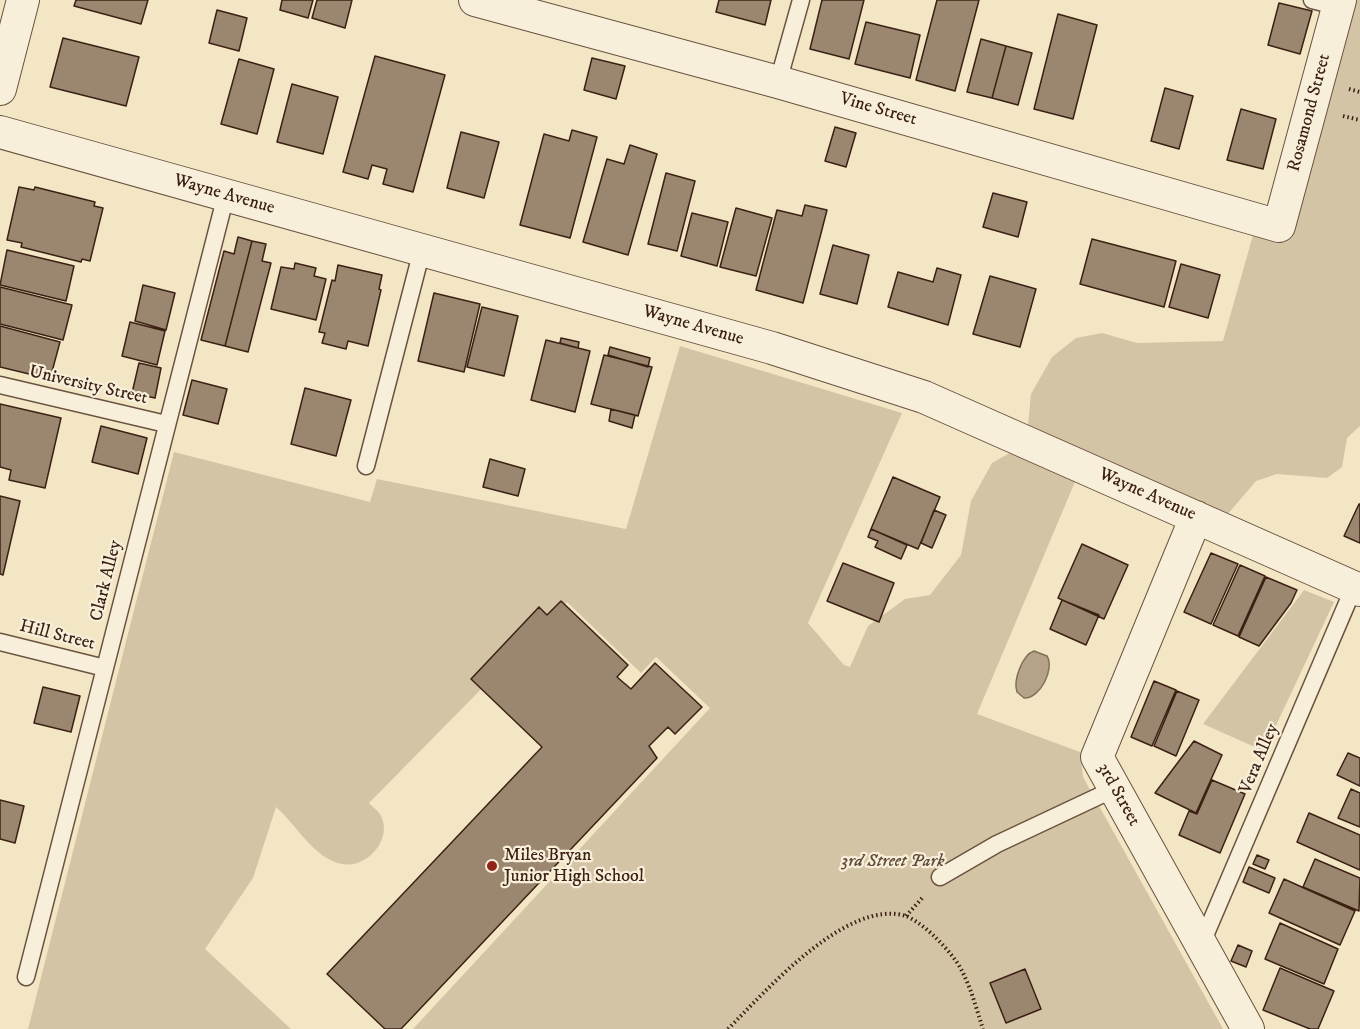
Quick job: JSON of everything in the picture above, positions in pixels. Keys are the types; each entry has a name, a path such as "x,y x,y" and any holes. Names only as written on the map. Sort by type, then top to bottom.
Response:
{"street":[{"path":"0,89 23,0"},
{"name":"Vine Street","path":"476,0 778,82 1279,226"},
{"name":"Rosamond Street","path":"1279,226 1330,2"},
{"name":"Wayne Avenue","path":"0,132 824,363 891,385 924,397 1357,588"},
{"name":"3rd Street","path":"1196,517 1097,757 1248,1029"}],"lane":[{"path":"778,82 801,0"},
{"name":"Clark Alley","path":"26,978 226,195"},
{"path":"366,465 422,250"},
{"name":"University Street","path":"0,385 166,424"},
{"name":"Vera Alley","path":"1201,945 1357,588"},
{"name":"Hill Street","path":"0,642 105,668"},
{"path":"940,878 997,844 1114,789"}],"path":[{"path":"1340,115 1360,120"},
{"path":"728,1029 775,982 843,927 878,915 906,916 929,931 948,950 963,973 983,1029"}],"green space":[{"path":"1343,0 1360,0 1360,426 1347,438 1342,467 1327,478 1277,474 1256,481 1221,522 1027,436 1031,394 1052,357 1076,338 1102,333 1137,343 1223,341 1253,235 1277,241"},
{"name":"3rd Street Park","path":"680,346 902,413 808,623 844,665 850,667 868,626 905,599 930,595 961,555 971,501 992,463 1022,446 1080,470 977,714 1080,752 1083,777 1223,1029 413,1029 710,708 656,657 641,673 567,602 369,803 380,814 384,825 380,843 368,857 351,864 332,861 314,848 276,807 253,878 205,949 291,1029 28,1029 174,452 370,502 377,479 626,529"},
{"path":"1304,590 1334,602 1264,751 1203,724"}],"shaded area":[{"path":"1034,651 1047,656 1049,668 1040,689 1030,697 1024,698 1017,692 1017,675 1022,663"}],"building":[{"path":"76,0 148,0 141,24 74,6"},
{"path":"282,0 313,0 308,18 280,10"},
{"path":"317,0 352,0 345,28 312,18"},
{"path":"719,0 771,0 765,25 716,12"},
{"path":"822,0 864,0 849,59 810,49"},
{"path":"937,0 979,0 955,91 916,80"},
{"path":"1279,3 1312,11 1300,54 1268,45"},
{"path":"217,10 247,18 239,51 209,43"},
{"path":"1058,14 1097,25 1073,119 1034,109"},
{"path":"866,22 920,35 910,78 855,64"},
{"path":"63,38 139,57 126,106 50,87"},
{"path":"981,39 1006,46 992,98 967,92"},
{"path":"1006,46 1032,53 1018,105 992,98"},
{"path":"375,56 445,75 413,192 383,184 387,169 372,165 368,179 343,172"},
{"path":"592,58 625,66 616,99 584,90"},
{"path":"239,59 274,69 257,134 221,124"},
{"path":"292,84 338,97 323,154 277,142"},
{"path":"1165,88 1193,96 1179,149 1151,141"},
{"path":"1241,109 1276,119 1263,169 1227,160"},
{"path":"835,127 856,133 846,167 825,161"},
{"path":"572,130 597,137 570,238 520,225 544,134 569,141"},
{"path":"461,132 499,142 484,198 447,188"},
{"path":"630,145 657,154 628,255 583,242 607,159 624,164"},
{"path":"666,173 695,181 677,251 648,244"},
{"path":"19,187 34,190 35,187 95,202 94,206 103,208 90,261 82,259 81,262 21,247 22,243 7,240"},
{"path":"993,193 1027,202 1018,237 983,227"},
{"path":"805,205 827,210 803,303 756,290 777,210 802,216"},
{"path":"736,208 772,218 756,276 720,267"},
{"path":"692,213 728,222 717,266 681,256"},
{"path":"238,237 252,241 225,346 201,340 224,251 234,254"},
{"path":"1092,239 1176,261 1164,307 1080,284"},
{"path":"252,241 266,244 262,261 271,263 248,352 225,346"},
{"path":"833,245 869,255 857,304 820,294"},
{"path":"7,250 74,266 66,301 0,285"},
{"path":"295,263 316,268 314,276 326,279 316,320 271,309 281,267 294,269"},
{"path":"1181,264 1220,275 1208,318 1169,307"},
{"path":"338,265 382,275 379,289 381,290 368,346 348,341 346,349 322,343 325,333 319,332"},
{"path":"937,268 961,275 948,325 888,307 898,272 933,282"},
{"path":"990,276 1036,289 1020,347 973,334"},
{"path":"143,285 175,293 166,330 135,321"},
{"path":"0,287 72,305 63,340 0,324"},
{"path":"434,293 480,304 464,372 418,361"},
{"path":"482,307 518,316 504,376 467,367"},
{"path":"130,322 165,331 157,365 122,356"},
{"path":"0,326 60,342 50,379 0,367"},
{"path":"561,338 579,342 578,348 560,343"},
{"path":"546,340 590,351 575,412 531,400"},
{"path":"610,347 650,358 648,367 608,355"},
{"path":"604,355 652,367 638,416 591,404"},
{"path":"139,363 161,368 155,398 132,393"},
{"path":"192,380 227,389 218,424 183,415"},
{"path":"305,388 351,400 336,456 291,444"},
{"path":"0,404 61,418 45,488 9,480 11,470 0,467"},
{"path":"611,409 635,415 632,428 609,421"},
{"path":"101,426 147,438 138,474 92,462"},
{"path":"490,459 525,469 518,496 483,487"},
{"path":"893,477 940,497 918,549 871,529"},
{"path":"0,496 20,501 3,575 0,574"},
{"path":"1360,504 1360,543 1344,536"},
{"path":"934,510 946,515 932,548 921,543"},
{"path":"871,529 907,545 901,559 875,547 878,541 868,537"},
{"path":"1082,544 1128,565 1104,619 1058,598"},
{"path":"1211,553 1238,564 1211,624 1184,612"},
{"path":"843,563 894,583 879,622 827,601"},
{"path":"1240,565 1265,576 1238,636 1213,625"},
{"path":"1266,577 1297,590 1291,603 1259,646 1239,637"},
{"path":"1062,600 1099,615 1086,645 1050,629"},
{"name":"Miles Bryan Junior High School","path":"561,601 628,665 617,677 631,689 655,663 702,707 675,734 668,727 649,746 657,758 401,1029 385,1029 327,974 542,747 471,679 539,607 547,615"},
{"path":"1154,681 1176,690 1152,746 1131,737"},
{"path":"43,687 80,696 71,732 34,723"},
{"path":"1177,691 1199,700 1176,756 1154,746"},
{"path":"1194,741 1222,755 1196,813 1155,793"},
{"path":"1348,753 1360,758 1360,786 1337,775"},
{"path":"1212,780 1245,794 1220,853 1179,835 1189,811 1197,814"},
{"path":"1351,789 1360,793 1360,827 1338,818"},
{"path":"0,800 24,806 15,843 0,839"},
{"path":"1309,813 1360,835 1360,870 1297,842"},
{"path":"1257,855 1269,860 1265,869 1253,864"},
{"path":"1315,859 1360,878 1359,911 1303,887"},
{"path":"1249,867 1275,878 1269,893 1243,882"},
{"path":"1284,879 1355,911 1340,945 1269,913"},
{"path":"1280,923 1338,949 1324,984 1265,959"},
{"path":"1238,945 1252,951 1246,967 1231,961"},
{"path":"1280,968 1334,991 1318,1029 1310,1029 1263,1010"},
{"path":"1025,969 1041,1009 1006,1023 990,983"}],"place":[{"name":"Miles Bryan Junior High School","path":"492,866"}]}
